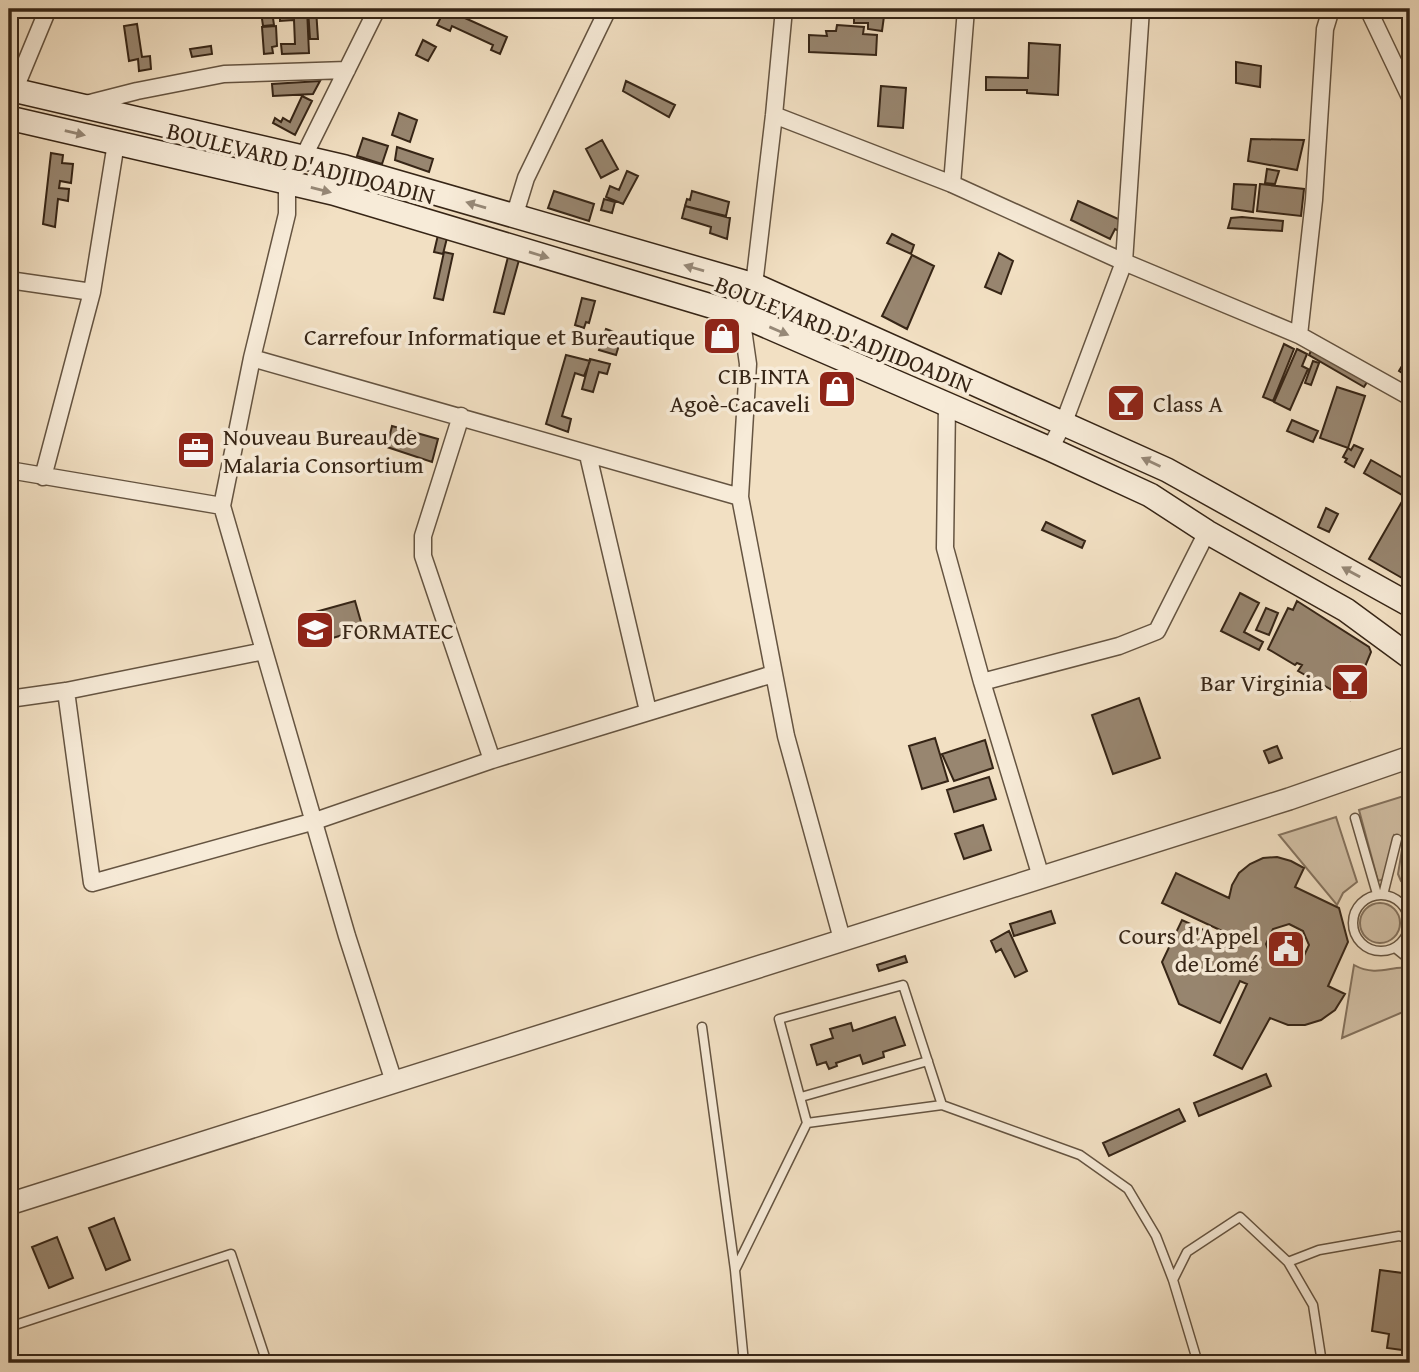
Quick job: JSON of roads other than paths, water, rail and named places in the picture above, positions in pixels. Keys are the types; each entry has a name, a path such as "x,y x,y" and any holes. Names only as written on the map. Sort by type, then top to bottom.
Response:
{"main road":[{"name":"BOULEVARD D'ADJIDOADIN","path":"11,90 304,156 754,285 1065,422 1167,470 1410,605"},
{"name":"BOULEVARD D'ADJIDOADIN","path":"9,118 346,197 741,315 1150,495 1207,532 1346,610 1410,657"}],"street":[{"path":"11,90 48,9"},
{"path":"377,9 304,156 287,182 287,214 252,358 222,506 347,936 394,1082"},
{"path":"514,217 527,178 608,9"},
{"path":"784,9 754,285 741,315 748,364 740,498 786,736 842,939"},
{"path":"953,184 966,9"},
{"path":"1049,449 1065,422 1124,262 1141,9"},
{"path":"1299,335 1314,200 1325,29 1331,9"},
{"path":"1368,9 1410,97"},
{"path":"81,106 224,74 346,70"},
{"path":"774,115 953,184 1124,262 1299,335 1410,397"},
{"path":"43,477 92,292 116,143"},
{"path":"9,280 92,292"},
{"path":"252,358 740,498"},
{"path":"947,404 945,548 1041,877"},
{"path":"461,416 423,536 423,556 492,760"},
{"path":"588,455 648,711"},
{"path":"9,470 222,506"},
{"path":"982,682 1119,646 1157,631 1207,532"},
{"path":"9,699 66,691 264,651"},
{"path":"66,691 92,883 314,821 492,760 773,674"},
{"path":"9,1204 1289,799 1410,757"}],"lane":[{"path":"1355,818 1380,894"},
{"path":"1380,894 1397,839"},
{"path":"1380,894 1408,904 1410,923 1406,936 1395,948 1371,950 1359,940 1353,925 1356,910 1367,898 1380,894"},
{"path":"1395,948 1410,960"},
{"path":"735,1270 807,1123 779,1019 903,985 942,1105"},
{"path":"702,1027 735,1270 744,1363"},
{"path":"801,1097 928,1061"},
{"path":"807,1123 942,1105 1080,1155 1128,1189 1156,1236 1173,1280 1197,1361 1188,1363"},
{"path":"1173,1280 1187,1252 1240,1217 1288,1262 1313,1306 1322,1363"},
{"path":"1288,1262 1319,1250 1398,1236 1410,1239"},
{"path":"9,1327 231,1254 267,1363"}],"place":[{"name":"Carrefour Informatique et Bureautique","path":"722,336"},
{"name":"CIB-INTA Agoè-Cacaveli","path":"837,389"},
{"name":"Class A","path":"1126,403"},
{"name":"Nouveau Bureau de Malaria Consortium","path":"196,450"},
{"name":"FORMATEC","path":"315,630"},
{"name":"Bar Virginia","path":"1350,682"},
{"name":"Cours d'Appel de Lomé","path":"1286,949"}]}
